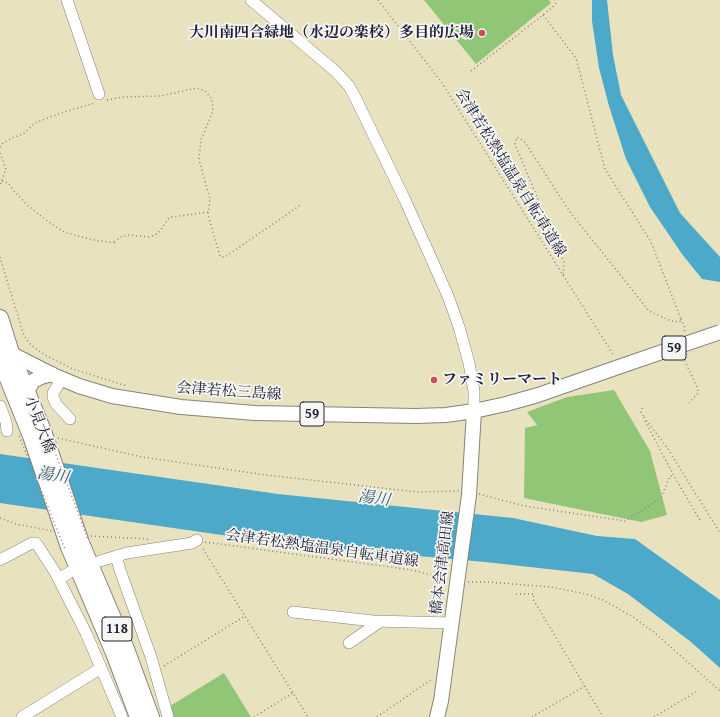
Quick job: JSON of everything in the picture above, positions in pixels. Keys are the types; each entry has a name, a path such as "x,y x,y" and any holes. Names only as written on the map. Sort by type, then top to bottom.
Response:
{"highway":[{"name":"118","path":"0,318 4,354"},
{"name":"小見大橋","path":"4,354 27,392 76,540"},
{"name":"小見大橋","path":"4,354 40,435"},
{"name":"118","path":"76,540 114,653 138,717"},
{"name":"118","path":"76,540 126,649 151,717"}],"main road":[{"name":"59","path":"622,363 720,332"},
{"name":"会津若松三島線","path":"4,354 79,386 112,396 205,410 255,413 416,416 474,412 522,405 622,363"},
{"path":"27,392 33,381 41,377 57,376"},
{"name":"橋本会津高田線","path":"437,717 442,701 468,493 474,412"}],"street":[{"path":"67,0 100,99"},
{"path":"251,0 335,71 349,86 355,97 405,200 448,296 467,356 474,391 474,412"},
{"path":"57,376 53,398 56,404 70,419"},
{"path":"0,406 6,422 7,431"},
{"path":"0,560 32,543 36,543 58,579 101,668 122,717"},
{"path":"100,561 127,553 192,543 200,545"},
{"path":"116,556 155,671 168,717"},
{"path":"58,579 70,572"},
{"path":"293,612 381,621 452,623"},
{"path":"349,643 381,621"},
{"path":"22,717 101,668"}],"path":[{"name":"会津若松熱塩温泉自転車道線","path":"378,0 442,83 563,276 611,350 622,363"},
{"path":"471,72 555,5 555,0"},
{"path":"543,15 576,58 605,169 651,242 685,328 683,335"},
{"path":"0,147 3,143 23,134 36,124 100,99 160,96 197,88 205,92 212,99 213,111 201,140 199,160 210,199 208,215 220,256 225,257 302,204"},
{"path":"563,276 564,262 515,144 517,137 524,141 570,212 649,311 671,321 680,322 681,319"},
{"path":"0,153 6,166 0,185"},
{"path":"2,181 8,182 26,205 64,232 92,240 117,243"},
{"path":"114,242 129,234 149,237 155,235 160,232 169,218 172,217 208,212"},
{"path":"0,257 23,333 31,345 45,355 73,369 128,387"},
{"path":"681,352 698,389 698,393 689,403"},
{"path":"642,408 641,412 674,476 700,520"},
{"path":"644,417 668,449 720,533"},
{"path":"40,435 142,457 266,475 418,492 468,493 524,506 625,521 661,498 670,476 674,476"},
{"path":"40,435 76,540"},
{"path":"40,435 76,540"},
{"path":"0,518 16,524 47,530 76,540 150,539"},
{"name":"会津若松熱塩温泉自転車道線","path":"200,545 211,544 412,570 457,580 551,587 586,594 603,600 633,617 655,633 720,691"},
{"path":"200,545 308,717"},
{"path":"516,594 534,594 533,598 603,717"},
{"path":"155,671 245,616"},
{"path":"378,717 432,679"},
{"path":"532,717 585,686"},
{"path":"654,717 696,692"},
{"path":"254,717 293,693"}],"green space":[{"name":"大川南四合緑地（水辺の楽校）多目的広場","path":"424,0 549,0 551,3 476,64"},
{"path":"614,390 650,451 667,515 641,522 524,498 525,428 537,425 527,412 567,397"},
{"path":"224,673 251,717 174,717 170,706"}],"water":[{"path":"592,0 607,0 613,55 621,95 680,213 720,257 720,282 702,279 682,254 650,207 626,159 609,106 599,68 592,21"},
{"name":"湯川","path":"0,454 278,494 513,518 597,536 635,539 720,600 720,668 691,642 628,594 593,574 485,562 284,544 0,503"}],"place":[{"name":"大川南四合緑地（水辺の楽校）多目的広場","path":"482,33"},
{"name":"ファミリーマート","path":"434,380"}]}
